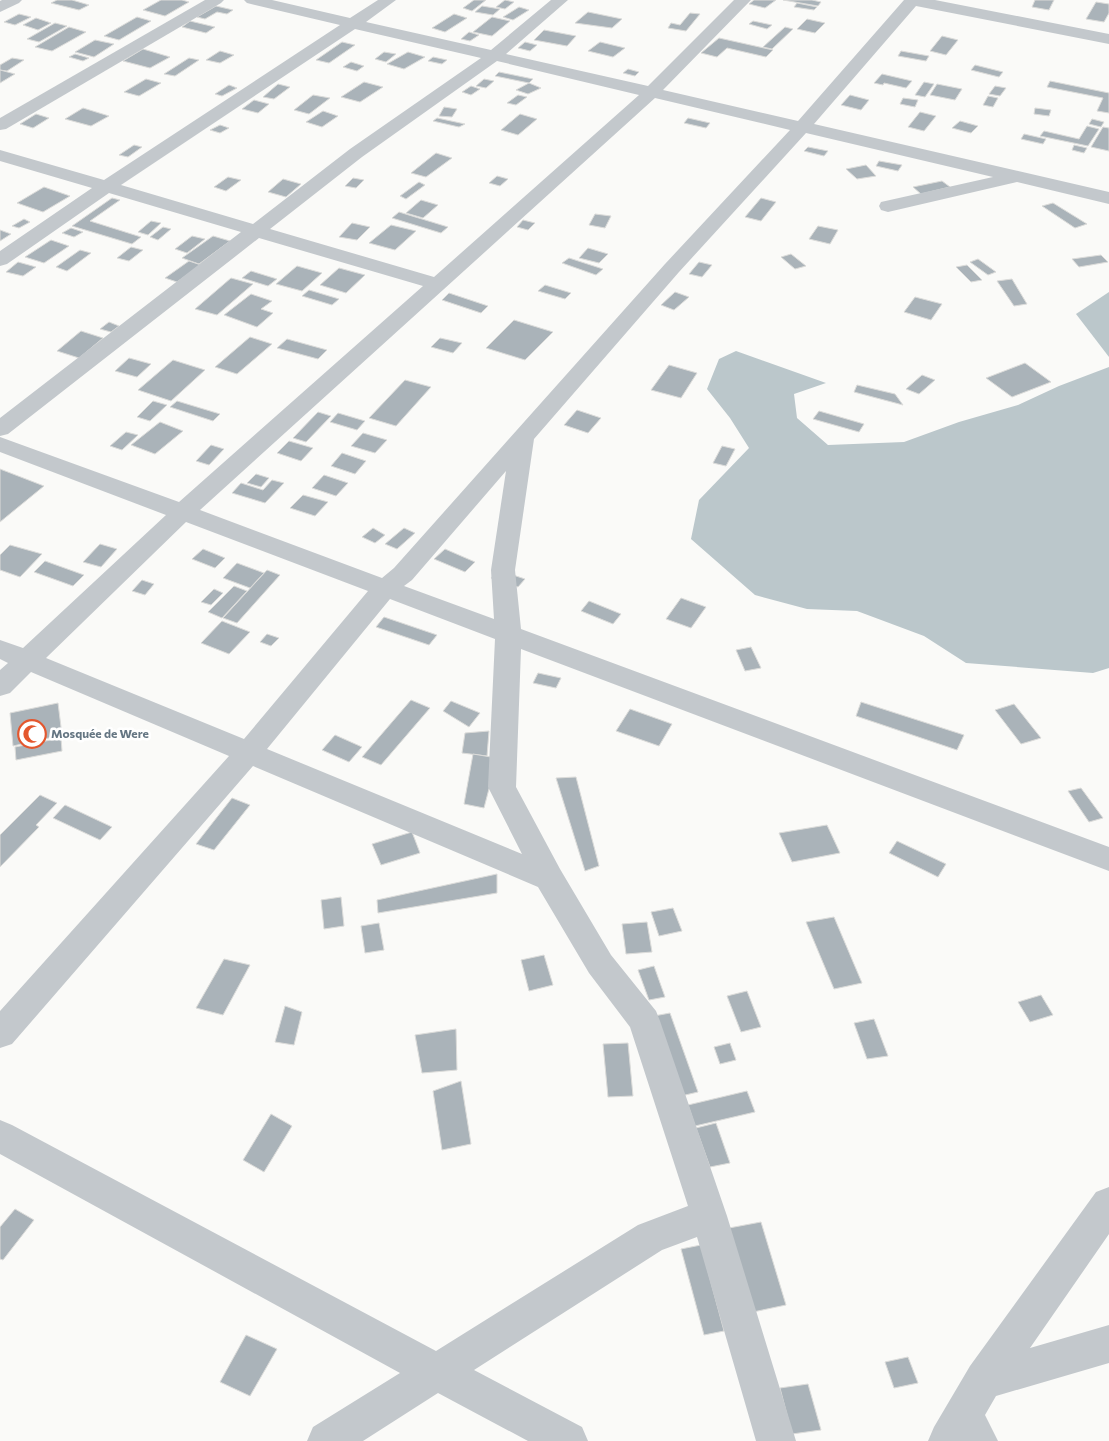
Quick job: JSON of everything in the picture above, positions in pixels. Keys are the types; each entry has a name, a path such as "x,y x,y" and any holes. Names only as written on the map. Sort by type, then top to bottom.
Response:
{"street":[{"path":"0,7 14,0"},
{"path":"0,125 216,0"},
{"path":"252,0 1109,198"},
{"path":"0,260 107,186 388,0"},
{"path":"0,429 258,231 356,153 494,56 560,0"},
{"path":"0,686 182,513 652,92 743,0"},
{"path":"0,1034 248,753 385,588 403,574 672,268 802,127 912,0 1109,39"},
{"path":"0,155 437,284"},
{"path":"888,206 1018,176"},
{"path":"523,437 503,570 508,634 502,787 549,878 600,964 644,1021 708,1216 776,1441"},
{"path":"0,444 1109,859"},
{"path":"0,649 549,878"},
{"path":"0,1136 322,1311 439,1371 568,1441"},
{"path":"963,1433 984,1380 1109,1204"},
{"path":"327,1441 652,1237 708,1216"},
{"path":"984,1380 1109,1344"}],"shaded area":[{"path":"1109,292 1109,357 1076,314"},
{"path":"736,351 826,383 794,394 797,418 828,445 904,442 959,422 1018,405 1059,386 1109,367 1109,668 1093,673 966,663 924,636 857,611 807,609 755,595 691,539 699,500 749,448 730,418 707,389 719,359"}],"building":[{"path":"57,0 72,0 89,5 79,10 51,3"},
{"path":"161,0 189,2 165,16 143,10"},
{"path":"474,0 486,0 472,11 463,8"},
{"path":"505,0 514,2 505,9 496,7"},
{"path":"754,0 776,0 765,8 749,4"},
{"path":"783,0 812,0 821,2 818,6"},
{"path":"1035,0 1054,0 1049,10 1032,7"},
{"path":"1096,2 1109,4 1109,13 1104,22 1086,19"},
{"path":"797,3 817,7 814,10 794,7"},
{"path":"216,6 233,10 227,14 217,12 205,19 197,17"},
{"path":"482,6 500,9 493,15 475,12"},
{"path":"519,7 529,10 513,20 503,17"},
{"path":"588,12 622,19 612,28 575,23"},
{"path":"690,13 700,14 686,31 668,28 671,23 680,25"},
{"path":"19,14 31,17 15,25 4,22"},
{"path":"454,14 467,18 445,32 432,28"},
{"path":"137,17 151,21 119,40 104,36"},
{"path":"492,17 510,21 492,36 473,32"},
{"path":"36,18 51,23 38,30 23,25"},
{"path":"807,19 825,23 815,33 797,29"},
{"path":"190,21 215,27 206,33 182,27"},
{"path":"753,21 772,25 767,29 749,24"},
{"path":"55,23 67,26 39,42 27,39"},
{"path":"69,27 86,32 52,51 35,47"},
{"path":"785,27 793,29 772,49 763,47"},
{"path":"544,30 576,36 567,46 534,40"},
{"path":"469,32 479,35 470,41 461,39"},
{"path":"942,36 958,40 946,55 930,51"},
{"path":"719,38 773,50 766,57 727,48 717,57 701,53"},
{"path":"95,40 114,44 94,57 75,52"},
{"path":"342,42 355,45 329,63 316,60"},
{"path":"525,42 537,45 530,51 518,48"},
{"path":"600,42 625,48 613,57 588,51"},
{"path":"143,49 170,57 150,68 123,61"},
{"path":"220,51 234,55 220,63 206,60"},
{"path":"901,51 929,56 926,61 898,56"},
{"path":"384,52 396,54 386,62 375,59"},
{"path":"408,52 425,57 404,69 387,64"},
{"path":"75,54 89,58 83,61 69,57"},
{"path":"433,57 447,60 442,64 428,61"},
{"path":"12,58 24,60 7,71 0,70 0,65"},
{"path":"189,58 199,60 175,76 164,74"},
{"path":"351,62 364,66 357,71 343,67"},
{"path":"975,65 1003,72 999,77 971,70"},
{"path":"628,69 639,72 635,76 623,73"},
{"path":"0,70 15,74 0,83"},
{"path":"499,72 533,79 529,83 495,76"},
{"path":"882,74 912,81 906,88 884,83 883,85 874,83"},
{"path":"146,79 161,83 139,96 124,92"},
{"path":"484,79 494,81 486,88 476,86"},
{"path":"1050,81 1109,93 1109,113 1097,111 1103,98 1047,87"},
{"path":"364,82 383,87 360,102 341,97"},
{"path":"924,82 934,84 925,97 915,95"},
{"path":"529,83 541,88 528,94 516,90"},
{"path":"278,84 290,87 274,99 263,97"},
{"path":"937,84 962,89 955,100 930,95"},
{"path":"229,85 237,88 222,96 215,94"},
{"path":"471,86 480,89 471,95 462,92"},
{"path":"995,86 1006,88 1000,96 989,94"},
{"path":"313,95 330,98 309,114 294,110"},
{"path":"518,95 527,97 516,105 507,103"},
{"path":"850,95 869,100 861,110 841,105"},
{"path":"988,96 998,98 993,107 983,105"},
{"path":"903,98 918,100 915,107 900,104"},
{"path":"254,100 269,104 258,113 242,109"},
{"path":"444,107 457,109 452,117 439,116"},
{"path":"83,108 109,116 91,126 65,119"},
{"path":"1035,108 1051,110 1049,116 1034,114"},
{"path":"323,111 338,116 322,127 306,122"},
{"path":"920,112 936,116 924,131 908,127"},
{"path":"36,114 49,118 33,128 20,124"},
{"path":"520,114 537,119 518,135 501,130"},
{"path":"437,118 465,124 459,127 433,121"},
{"path":"688,118 710,123 706,128 684,123"},
{"path":"1092,119 1104,122 1101,127 1089,124"},
{"path":"960,121 978,126 971,133 952,128"},
{"path":"220,125 229,128 220,133 210,130"},
{"path":"1087,126 1099,129 1088,146 1040,136 1044,131 1079,139"},
{"path":"1103,127 1109,128 1109,151 1091,147"},
{"path":"1024,134 1046,139 1043,144 1021,139"},
{"path":"134,145 142,147 128,157 119,155"},
{"path":"1074,145 1087,148 1084,153 1072,150"},
{"path":"808,147 828,151 824,156 804,151"},
{"path":"436,153 452,158 426,177 411,173"},
{"path":"879,161 902,165 898,171 876,166"},
{"path":"866,165 876,176 857,179 846,169"},
{"path":"497,176 508,179 500,186 489,183"},
{"path":"228,177 241,180 226,191 214,187"},
{"path":"353,178 364,180 356,188 345,186"},
{"path":"283,179 301,184 286,197 268,192"},
{"path":"942,181 950,187 921,194 913,187"},
{"path":"419,182 425,185 406,199 400,196"},
{"path":"44,187 70,196 43,212 17,203"},
{"path":"112,198 120,200 90,221 141,237 132,244 72,226"},
{"path":"761,198 776,202 761,221 745,217"},
{"path":"421,200 438,205 423,218 406,213"},
{"path":"1053,203 1087,224 1075,228 1042,206"},
{"path":"399,212 448,227 441,233 392,218"},
{"path":"595,214 611,216 605,228 589,225"},
{"path":"24,219 30,222 19,228 12,226"},
{"path":"523,220 535,223 528,230 517,227"},
{"path":"151,221 161,223 148,235 138,232"},
{"path":"352,223 370,227 357,240 339,237"},
{"path":"391,225 416,231 395,250 369,243"},
{"path":"818,226 838,230 830,244 809,239"},
{"path":"163,227 171,229 158,240 150,237"},
{"path":"71,228 83,232 74,237 62,233"},
{"path":"0,230 11,234 0,241"},
{"path":"192,236 205,239 187,253 175,249"},
{"path":"213,236 230,241 199,264 182,258"},
{"path":"51,240 69,246 44,263 25,257"},
{"path":"131,247 143,250 129,261 117,258"},
{"path":"588,248 608,254 599,263 579,258"},
{"path":"80,250 91,253 67,271 56,267"},
{"path":"791,254 806,266 795,269 781,257"},
{"path":"1101,255 1108,262 1079,267 1072,259"},
{"path":"569,258 603,269 596,275 562,263"},
{"path":"978,259 996,272 988,275 970,262"},
{"path":"189,261 201,265 177,282 165,278"},
{"path":"18,262 36,267 23,276 6,272"},
{"path":"699,262 712,265 702,277 689,274"},
{"path":"967,265 982,280 971,282 956,267"},
{"path":"297,266 322,273 302,291 276,284"},
{"path":"339,268 365,275 346,293 320,285"},
{"path":"251,271 277,279 268,286 242,278"},
{"path":"231,278 253,284 217,315 195,309"},
{"path":"1012,279 1027,304 1014,306 997,281"},
{"path":"545,285 571,293 565,299 538,291"},
{"path":"309,290 339,299 332,305 302,296"},
{"path":"675,292 689,297 674,310 661,305"},
{"path":"449,293 488,306 481,313 442,300"},
{"path":"251,294 272,301 261,309 273,313 257,327 224,315"},
{"path":"915,297 942,304 931,320 904,312"},
{"path":"514,320 553,332 525,360 486,348"},
{"path":"109,322 119,326 111,332 100,329"},
{"path":"81,331 103,338 79,358 57,351"},
{"path":"250,337 272,344 237,374 215,367"},
{"path":"440,338 462,343 453,353 431,347"},
{"path":"287,339 327,350 318,359 277,348"},
{"path":"129,358 151,364 137,377 115,371"},
{"path":"173,360 205,370 171,401 138,390"},
{"path":"1025,363 1051,382 1012,397 986,378"},
{"path":"669,365 697,373 681,398 651,390"},
{"path":"922,375 935,380 919,394 906,389"},
{"path":"405,380 431,387 396,426 369,418"},
{"path":"857,385 895,394 903,405 854,392"},
{"path":"153,401 167,405 150,421 137,417"},
{"path":"177,401 220,414 213,421 170,407"},
{"path":"577,410 601,418 588,433 564,425"},
{"path":"819,411 864,424 859,432 813,419"},
{"path":"318,412 331,416 306,442 293,438"},
{"path":"338,413 365,421 357,430 330,422"},
{"path":"160,422 183,431 155,454 131,445"},
{"path":"126,432 138,435 122,450 110,446"},
{"path":"363,433 387,440 375,453 351,446"},
{"path":"289,441 313,448 301,461 277,453"},
{"path":"211,445 224,449 209,465 196,461"},
{"path":"722,446 735,449 726,466 713,463"},
{"path":"342,453 366,461 355,474 331,466"},
{"path":"0,469 44,486 0,522"},
{"path":"256,474 269,478 261,487 247,483"},
{"path":"324,475 348,483 336,496 312,488"},
{"path":"272,480 284,483 265,503 232,493 241,483 263,490"},
{"path":"303,495 328,502 315,516 290,508"},
{"path":"373,528 385,535 375,543 362,537"},
{"path":"404,528 415,533 397,549 385,544"},
{"path":"100,544 117,549 101,567 83,562"},
{"path":"10,545 42,554 20,577 0,570 0,555"},
{"path":"203,549 225,558 215,568 192,559"},
{"path":"445,549 475,562 465,572 434,559"},
{"path":"45,561 84,575 73,586 34,572"},
{"path":"237,563 264,573 250,588 223,578"},
{"path":"267,570 280,575 237,623 223,618"},
{"path":"498,570 525,579 518,587 491,578"},
{"path":"142,580 154,584 145,595 132,591"},
{"path":"234,586 247,591 222,618 208,612"},
{"path":"214,589 223,593 211,605 201,602"},
{"path":"681,598 706,607 691,628 666,619"},
{"path":"589,601 621,614 613,624 581,611"},
{"path":"384,617 437,635 429,645 376,627"},
{"path":"222,621 250,632 229,654 201,643"},
{"path":"267,634 279,638 271,646 260,642"},
{"path":"751,647 761,668 745,671 736,650"},
{"path":"538,673 561,678 556,688 533,683"},
{"path":"411,700 430,708 381,765 362,757"},
{"path":"451,701 480,713 469,727 443,711"},
{"path":"861,702 964,735 957,750 856,716"},
{"path":"58,703 62,735 13,746 10,713"},
{"path":"1014,704 1041,738 1021,744 995,710"},
{"path":"630,709 672,724 659,746 616,731"},
{"path":"489,731 487,756 462,753 465,733"},
{"path":"335,735 362,747 349,762 322,750"},
{"path":"61,738 62,751 16,760 15,747"},
{"path":"473,754 497,758 484,808 464,804"},
{"path":"576,777 599,866 585,871 556,778"},
{"path":"1081,788 1103,818 1089,822 1068,791"},
{"path":"40,795 57,803 36,825 39,827 0,867 0,835"},
{"path":"232,798 250,805 214,850 196,844"},
{"path":"65,805 112,827 100,840 53,818"},
{"path":"827,825 840,853 792,862 779,833"},
{"path":"412,832 420,853 381,865 372,844"},
{"path":"897,841 946,864 938,877 889,853"},
{"path":"497,874 497,893 378,913 377,900"},
{"path":"341,897 344,926 324,929 321,900"},
{"path":"673,908 682,931 659,936 651,912"},
{"path":"834,917 862,983 834,989 806,922"},
{"path":"647,922 652,952 626,954 622,924"},
{"path":"379,923 384,950 365,953 361,926"},
{"path":"544,955 553,985 529,991 521,960"},
{"path":"224,959 250,965 223,1015 196,1008"},
{"path":"654,966 665,997 649,1000 638,970"},
{"path":"747,991 761,1027 741,1032 727,996"},
{"path":"1041,995 1053,1015 1030,1022 1018,1002"},
{"path":"285,1006 302,1012 294,1045 275,1042"},
{"path":"670,1013 698,1092 681,1096 654,1016"},
{"path":"874,1019 888,1056 867,1059 854,1023"},
{"path":"456,1029 457,1070 422,1073 415,1035"},
{"path":"628,1043 633,1096 608,1097 603,1044"},
{"path":"730,1043 736,1060 720,1064 714,1047"},
{"path":"461,1081 471,1144 442,1150 433,1091"},
{"path":"747,1091 755,1112 695,1126 688,1105"},
{"path":"271,1114 292,1126 264,1172 243,1160"},
{"path":"716,1123 730,1163 710,1167 696,1128"},
{"path":"15,1209 34,1220 3,1260 0,1259 0,1227"},
{"path":"761,1222 786,1305 753,1312 729,1228"},
{"path":"701,1245 724,1331 704,1335 681,1249"},
{"path":"246,1335 277,1349 250,1396 220,1382"},
{"path":"908,1357 918,1383 894,1388 885,1362"},
{"path":"808,1384 821,1430 792,1434 780,1388"}],"place":[{"name":"Mosquée de Were","path":"32,734"}]}
